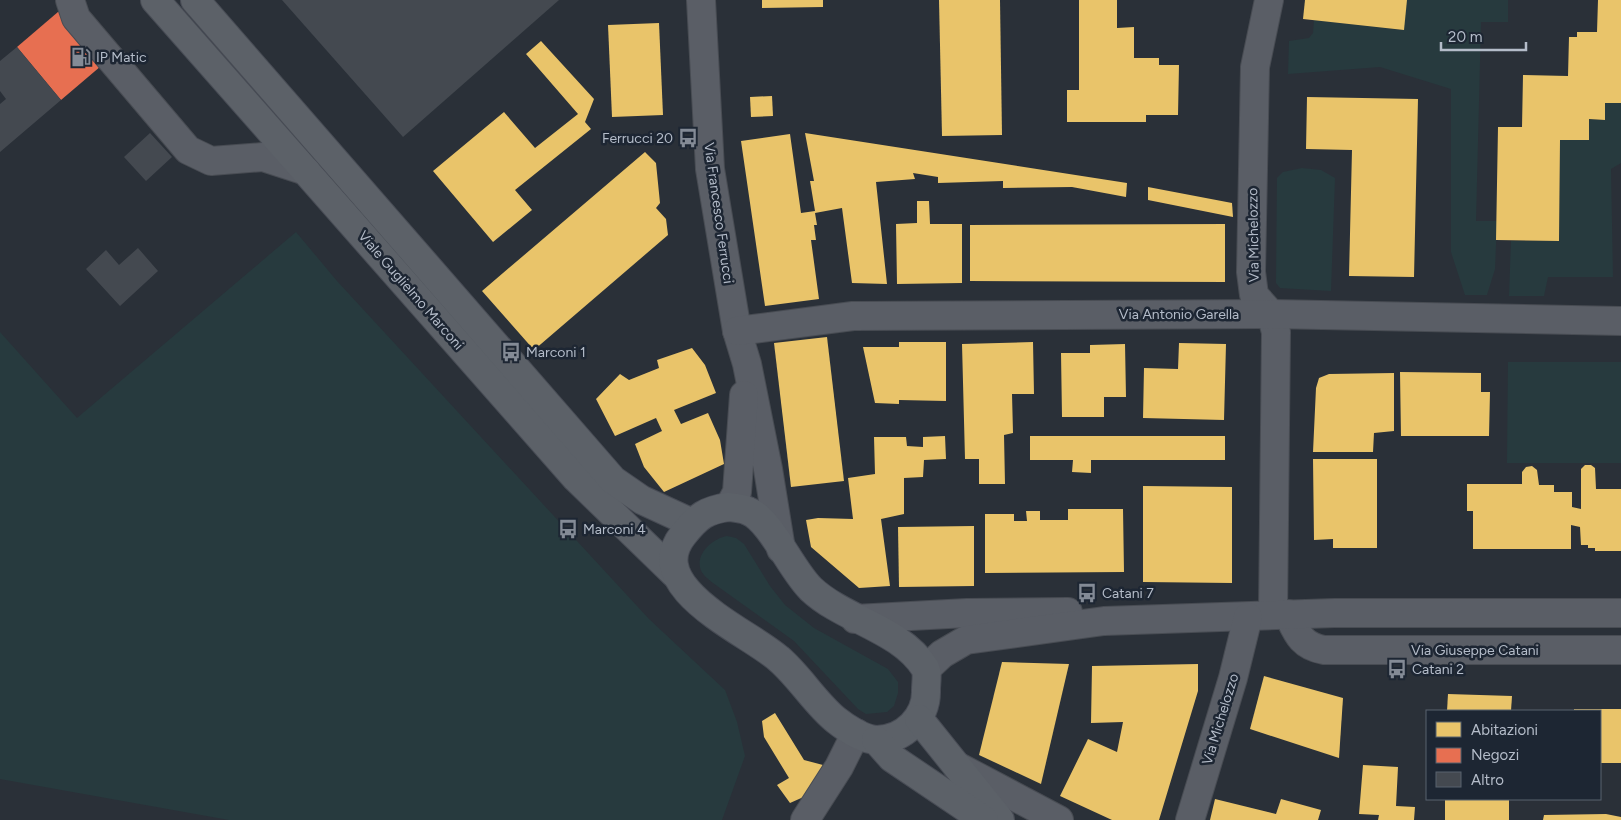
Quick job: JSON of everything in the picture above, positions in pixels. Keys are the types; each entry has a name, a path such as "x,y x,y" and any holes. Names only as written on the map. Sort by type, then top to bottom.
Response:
{"main road":[{"name":"Viale Guglielmo Marconi","path":"155,0 576,478 675,574"},
{"name":"Viale Guglielmo Marconi","path":"198,1 613,480 642,500 692,523"},
{"path":"866,736 901,734 919,718 927,695 926,669 906,646 855,619 811,589 780,549 766,524 749,511 730,507 711,509 692,523 680,539 675,555 675,574 684,589 697,602 779,658 835,719 866,736 892,758 984,820"},
{"path":"919,718 1000,820"}],"street":[{"path":"70,0 76,18 188,150 211,162 263,157 306,171"},
{"name":"Via Francesco Ferrucci","path":"701,0 710,169 737,330 747,364 768,469 780,549"},
{"name":"Via Michelozzo","path":"1190,820 1233,678 1270,615 1276,332 1271,314 1254,295 1251,272 1255,67 1269,0"},
{"name":"Via Antonio Garella","path":"737,330 853,316 1271,314 1621,321"},
{"path":"730,507 737,492 747,364"},
{"path":"855,619 967,613 1065,611 1104,621"},
{"path":"926,669 942,654 966,640 1104,621 1270,615 1621,613"},
{"name":"Via Giuseppe Catani","path":"1270,615 1311,648 1324,650 1621,650"},
{"path":"805,820 839,767 866,736"},
{"path":"957,766 1059,820"}],"green space":[{"path":"1407,0 1508,0 1508,22 1481,22 1476,221 1497,221 1495,269 1487,295 1465,295 1451,252 1451,89 1380,67 1288,74 1289,41 1309,38 1313,33 1314,20 1403,30"},
{"path":"1605,103 1621,103 1621,163 1611,169 1613,277 1548,277 1544,296 1509,296 1511,241 1559,241 1560,140 1589,140 1589,119 1605,120"},
{"path":"1302,168 1321,170 1335,178 1331,291 1280,288 1276,283 1277,178 1283,172"},
{"path":"296,232 337,281 649,619 725,690 737,722 745,756 722,820 229,820 0,779 0,332 77,418"},
{"path":"1508,362 1621,362 1621,463 1507,463"},
{"path":"727,536 736,538 744,544 770,586 785,605 814,628 888,669 898,682 898,693 894,706 887,712 866,714 858,709 794,641 705,576 700,567 701,556 712,543"}],"building: Abitazioni":[{"path":"762,0 823,0 823,7 762,8"},
{"path":"939,0 1000,0 1002,135 942,136"},
{"path":"1079,0 1117,0 1117,28 1134,27 1134,58 1159,58 1159,65 1179,65 1178,115 1146,115 1146,122 1067,122 1067,90 1079,90"},
{"path":"1305,0 1407,0 1404,30 1303,19"},
{"path":"1598,0 1621,0 1621,103 1605,103 1605,120 1589,119 1589,140 1560,140 1559,241 1496,240 1498,127 1522,127 1523,75 1568,76 1569,37 1577,37 1577,32 1597,32"},
{"path":"659,23 663,115 612,117 608,25"},
{"path":"541,41 594,99 585,122 591,129 515,190 532,210 493,242 433,171 504,112 535,148 578,114 526,54"},
{"path":"772,96 773,116 751,117 750,97"},
{"path":"1307,97 1418,99 1414,277 1349,276 1352,150 1306,149"},
{"path":"805,133 1127,183 1126,197 1072,187 1003,188 1003,181 938,183 938,177 913,173 915,179 876,182 887,284 852,283 842,208 815,213 817,225 814,225 816,240 811,240 819,299 765,306 741,141 790,134 801,213 815,211 810,181 814,181"},
{"path":"645,152 656,163 660,203 656,208 666,219 668,235 534,350 482,291"},
{"path":"1148,187 1232,203 1233,217 1148,200"},
{"path":"917,201 929,201 930,224 962,224 962,283 897,284 896,224 917,223"},
{"path":"1225,224 1225,282 970,281 970,225"},
{"path":"827,337 844,481 791,487 774,343"},
{"path":"899,342 946,342 946,401 899,400 899,404 875,403 863,347 899,347"},
{"path":"1033,342 1034,394 1012,394 1013,433 1004,435 1005,484 979,484 979,459 965,459 962,344"},
{"path":"1179,343 1226,344 1224,420 1143,418 1144,368 1178,369"},
{"path":"1125,344 1126,397 1104,397 1104,417 1062,417 1061,353 1090,353 1090,345"},
{"path":"692,348 705,365 716,393 674,410 681,424 708,413 720,440 724,464 664,492 644,467 635,444 662,431 656,418 615,436 596,399 620,374 629,380 659,368 657,360"},
{"path":"1400,372 1481,373 1481,392 1490,392 1489,436 1401,436"},
{"path":"1394,373 1394,431 1374,433 1373,452 1313,452 1316,388 1319,378 1329,374"},
{"path":"945,436 946,459 924,460 923,477 904,478 904,514 881,519 890,586 859,588 811,547 806,520 818,518 853,519 848,478 875,474 874,437 906,437 907,446 923,447 923,437"},
{"path":"1030,436 1225,436 1225,460 1091,460 1091,473 1072,472 1073,460 1030,460"},
{"path":"1313,459 1377,459 1377,548 1333,548 1333,539 1314,540"},
{"path":"1585,465 1591,465 1595,468 1596,489 1621,489 1621,551 1595,551 1595,548 1588,548 1588,545 1581,545 1580,527 1571,525 1571,549 1473,549 1473,511 1467,511 1467,484 1522,484 1522,472 1526,467 1532,466 1537,470 1539,485 1554,485 1554,492 1572,492 1572,507 1581,509 1581,469"},
{"path":"1143,486 1232,487 1232,583 1143,582"},
{"path":"1068,509 1123,509 1124,572 985,573 985,514 1014,514 1014,521 1027,521 1026,511 1040,511 1040,520 1068,520"},
{"path":"974,526 974,586 899,587 898,527"},
{"path":"1002,662 1069,664 1041,784 979,755"},
{"path":"1198,664 1198,691 1159,820 1112,820 1060,796 1088,739 1117,752 1123,722 1091,723 1092,666"},
{"path":"1264,676 1343,698 1339,758 1250,729"},
{"path":"1448,694 1512,696 1511,710 1447,710"},
{"path":"1621,709 1621,763 1601,763 1601,710 1574,710"},
{"path":"775,713 804,760 823,765 808,795 790,803 777,785 789,778 764,737 762,721"},
{"path":"1363,765 1398,767 1396,806 1415,807 1414,820 1378,820 1379,815 1359,814"},
{"path":"1215,799 1276,814 1281,799 1321,810 1318,820 1210,820"},
{"path":"1445,800 1509,800 1509,820 1445,820"},
{"path":"1606,814 1621,817 1621,820 1543,820 1544,815"}],"building: Negozi":[{"path":"72,0 79,0 121,49 61,100 17,47"}],"building: Altro":[{"path":"282,0 559,0 403,137"},
{"path":"17,47 61,100 0,152 0,104 6,99 0,91 0,61"},
{"path":"150,133 172,157 146,181 124,157"},
{"path":"138,248 158,271 120,306 86,269 106,250 119,265"}],"place":[{"name":"IP Matic","path":"81,57"},
{"name":"Ferrucci 20","path":"688,138"},
{"name":"Marconi 1","path":"511,352"},
{"name":"Marconi 4","path":"568,529"},
{"name":"Catani 7","path":"1087,593"},
{"name":"Catani 2","path":"1397,669"}]}
